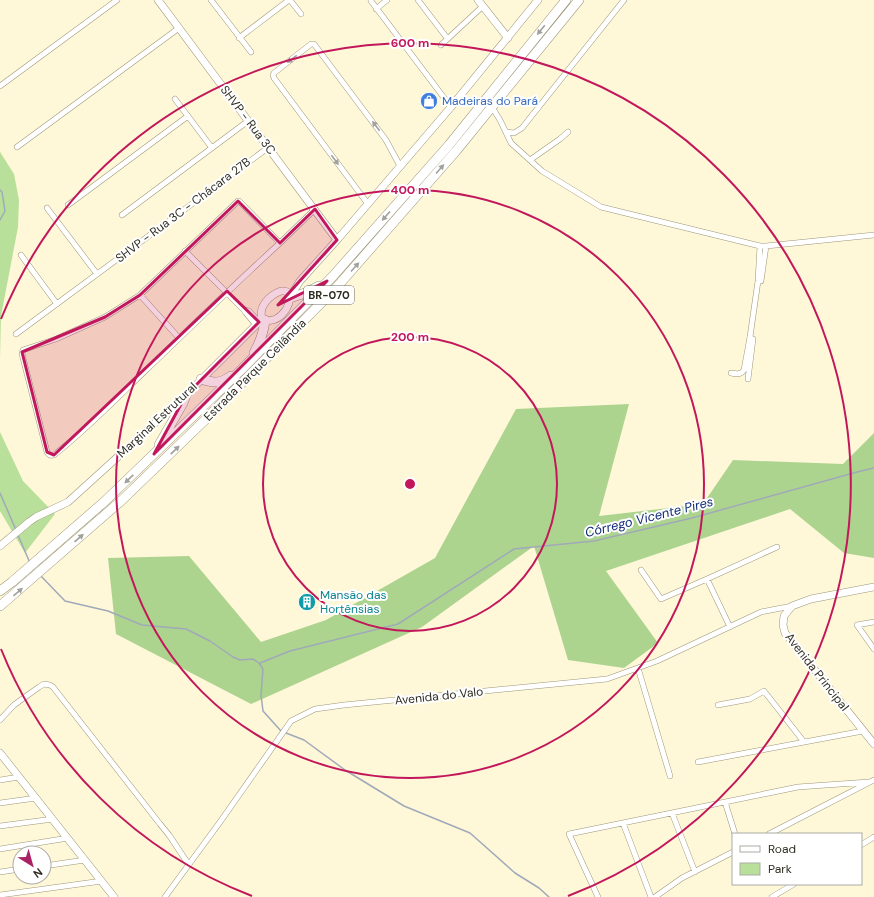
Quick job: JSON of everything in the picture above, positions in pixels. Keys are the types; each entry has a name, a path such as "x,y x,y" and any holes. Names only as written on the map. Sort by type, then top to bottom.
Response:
{"highway":[{"name":"Estrada Parque Ceilândia","path":"0,591 104,502 245,365 349,259 448,145 566,0"},
{"name":"Estrada Parque Ceilândia","path":"0,606 122,500 205,420 336,288 450,157 579,0"},
{"path":"288,295 305,293 327,281"},
{"path":"202,379 214,383 226,380 245,365 262,337 264,329 260,322"},
{"path":"154,454 186,395"}],"street":[{"path":"0,86 117,0"},
{"name":"SHVP - Rua 3C","path":"158,0 337,240"},
{"path":"211,0 251,52"},
{"path":"239,38 290,0 301,14"},
{"path":"376,9 387,0"},
{"path":"418,0 447,38"},
{"path":"288,295 451,107 538,0"},
{"path":"506,132 514,132 522,128 624,0"},
{"path":"371,1 451,107"},
{"path":"441,45 480,3 508,38"},
{"path":"17,147 179,28"},
{"path":"368,204 274,78 274,73 311,44 314,44 386,140 400,166"},
{"path":"175,99 212,148"},
{"path":"492,107 500,120 510,143 542,171 601,207 760,246 874,235"},
{"path":"68,205 188,116"},
{"path":"122,214 248,121"},
{"path":"530,160 568,132"},
{"name":"SHVP - Rua 3C - Chácara 27B","path":"16,334 268,147"},
{"path":"280,242 239,201 236,202 140,295 105,317 56,339 26,348 22,354 46,452 50,456 54,455 70,442 227,291 280,242 315,209"},
{"path":"47,208 97,274"},
{"path":"731,373 739,374 744,370 758,281 760,246"},
{"path":"748,378 766,246"},
{"path":"185,251 227,291 244,310 249,311 260,322"},
{"path":"21,255 57,304"},
{"path":"281,291 288,295 290,301 288,307 279,317 260,322 261,310 268,298 281,291"},
{"path":"140,295 179,338"},
{"name":"Marginal Estrutural","path":"0,546 36,517 68,502 186,395 260,322"},
{"path":"641,570 661,599 707,580 776,547"},
{"path":"707,580 730,627"},
{"path":"792,606 811,599 874,588"},
{"name":"Avenida do Valo","path":"165,897 291,721 315,709 607,679 657,661 761,612 792,606"},
{"name":"Avenida Principal","path":"792,606 784,616 785,633 874,744"},
{"path":"874,622 857,625 874,649"},
{"path":"638,668 670,776"},
{"path":"0,720 14,705 39,687 44,684 53,687 169,835 188,865"},
{"path":"718,705 750,699 764,691 804,742"},
{"path":"698,762 863,731"},
{"path":"1,755 114,897"},
{"path":"0,780 19,777"},
{"path":"598,897 569,834 798,787 872,781"},
{"path":"771,833 872,781"},
{"path":"0,803 36,798"},
{"path":"725,802 735,833"},
{"path":"672,813 695,872"},
{"path":"0,826 53,819"},
{"path":"623,823 651,897"},
{"path":"862,844 874,837"},
{"path":"0,849 68,838"},
{"path":"655,897 682,878 732,853"},
{"path":"52,865 85,860"},
{"path":"0,872 12,871"},
{"path":"0,895 102,881"},
{"path":"772,897 792,885"}],"highlighted area":[{"path":"238,201 280,243 315,209 337,240 278,305 327,281 154,454 186,395 259,322 227,291 54,455 47,452 22,352 105,317 140,295"}],"green space":[{"path":"0,152 14,174 19,200 18,227 1,316 0,359"},
{"path":"629,404 599,516 703,504 733,460 843,464 874,433 874,558 844,553 790,509 606,571 658,643 624,668 568,660 534,546 422,627 251,704 116,634 108,558 189,556 261,642 326,620 435,558 516,409"},
{"path":"0,432 23,481 55,514 25,553 0,511"}],"waterway":[{"name":"Córrego Vicente Pires","path":"0,190 2,192 5,211 0,220"},
{"name":"Córrego Vicente Pires","path":"260,663 290,651 398,624 514,549 594,541 692,518 874,468"},
{"name":"Córrego Vicente Pires","path":"0,493 16,530"},
{"name":"Córrego Vicente Pires","path":"18,535 30,563"},
{"path":"40,575 65,601 108,611 142,625 186,629 210,641 233,657 240,660 253,659 259,663 263,669 261,695 263,711 281,731 304,740 345,770 404,806 470,833 515,873 539,888 549,897"}],"place":[{"name":"Madeiras do Pará","path":"429,101"},
{"name":"Mansão das Hortênsias","path":"307,602"}]}
